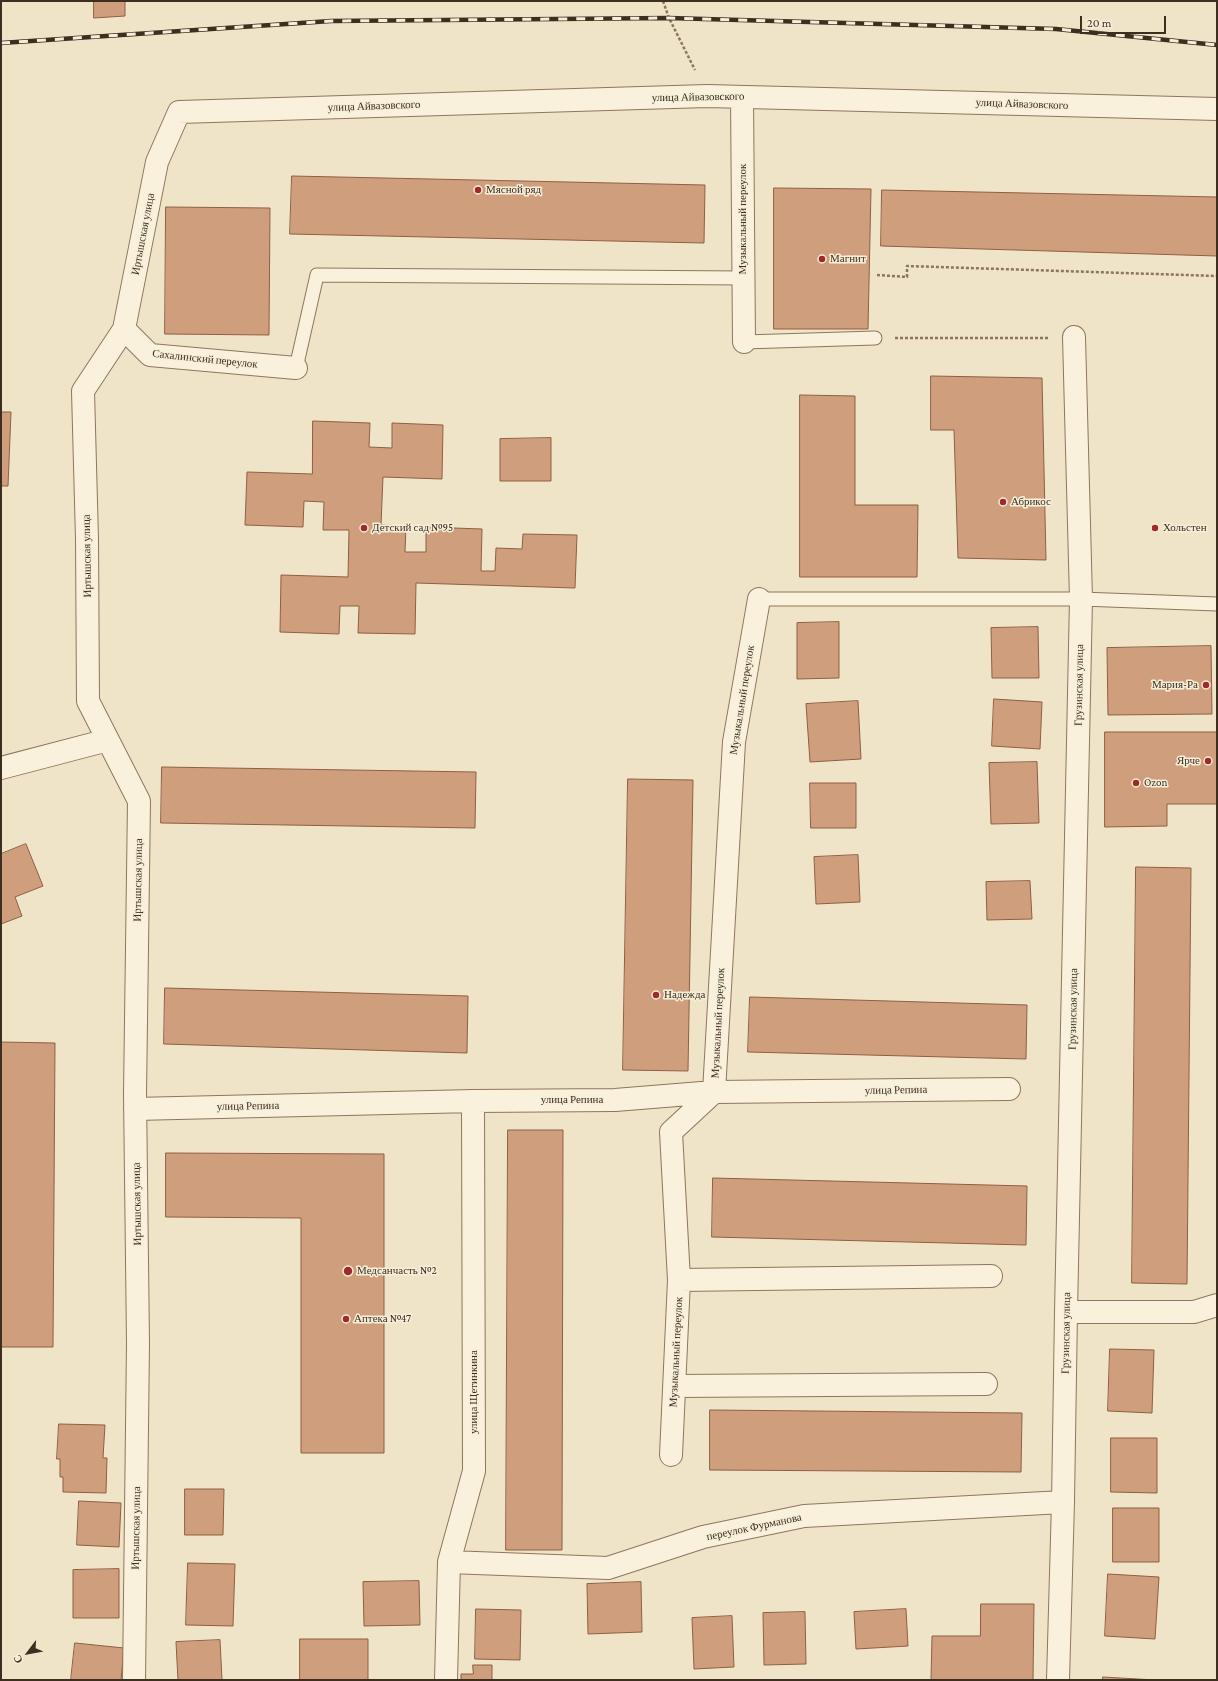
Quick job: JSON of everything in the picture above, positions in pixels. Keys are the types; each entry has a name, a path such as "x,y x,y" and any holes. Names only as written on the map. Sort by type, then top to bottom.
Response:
{"street":[{"name":"улица Айвазовского","path":"179,112 707,96 1217,109"},
{"name":"Музыкальный переулок","path":"742,96 744,342"},
{"name":"Иртышская улица","path":"134,1680 138,1343 136,1109 139,801 88,701 87,539 83,392 124,329 156,162 179,112"},
{"name":"Сахалинский переулок","path":"124,329 150,355 296,368"},
{"name":"Грузинская улица","path":"1058,1680 1064,1502 1066,1312 1081,599 1074,337"},
{"name":"Музыкальный переулок","path":"671,1455 679,1280 671,1132 714,1092 734,742 759,599"},
{"path":"1,768 108,740"},
{"name":"улица Репина","path":"136,1109 473,1101 615,1100 714,1092 1009,1088"},
{"name":"улица Щетинкина","path":"446,1680 449,1562 474,1471 473,1101"},
{"path":"679,1280 991,1276"},
{"path":"1066,1312 1194,1312 1217,1305"},
{"path":"674,1386 986,1384"},
{"name":"переулок Фурманова","path":"449,1562 608,1568 703,1537 804,1516 1064,1502"}],"lane":[{"path":"296,368 317,275 743,278"},
{"path":"744,342 875,338"},
{"path":"759,599 1081,599 1217,604"}],"path":[{"path":"663,1 669,18 707,96"},
{"path":"876,275 907,277 907,266 1217,276"},
{"path":"875,338 1074,337"}],"building":[{"path":"94,1 125,1 125,16 94,18"},
{"path":"292,176 705,185 704,243 290,234"},
{"name":"Магнит","path":"774,188 871,189 868,329 774,329"},
{"path":"882,190 1217,197 1217,256 881,246"},
{"path":"166,207 270,208 269,335 165,334"},
{"path":"931,376 1042,378 1046,560 958,558 954,430 931,430"},
{"path":"800,395 855,396 855,505 918,505 917,577 800,577"},
{"path":"1,412 11,412 8,486 1,486"},
{"name":"Детский сад №95","path":"313,421 370,423 369,447 392,448 392,423 443,425 442,479 383,477 381,525 406,526 405,552 426,552 426,527 482,529 481,571 495,571 496,548 522,549 523,534 577,535 575,588 416,583 415,634 358,633 359,606 340,606 339,634 280,632 281,575 348,577 349,530 323,530 324,502 304,501 303,527 245,525 247,472 312,474"},
{"path":"551,438 551,481 500,481 500,439"},
{"path":"839,622 839,678 797,679 797,623"},
{"path":"1038,627 1039,678 992,678 991,628"},
{"path":"1211,646 1212,714 1108,715 1107,648"},
{"path":"994,699 1042,702 1040,749 992,746"},
{"path":"858,701 861,759 810,762 806,704"},
{"path":"1105,732 1217,732 1217,804 1167,804 1167,826 1105,827"},
{"path":"1037,762 1039,823 991,824 989,763"},
{"path":"162,767 476,772 475,828 161,823"},
{"path":"628,779 693,780 688,1071 623,1070"},
{"path":"810,783 856,783 856,828 811,828"},
{"path":"26,844 43,886 15,897 22,916 1,924 1,854"},
{"path":"858,855 860,902 816,904 814,857"},
{"path":"1136,867 1191,868 1187,1284 1132,1283"},
{"path":"1030,881 1032,919 987,920 986,882"},
{"path":"165,988 468,996 467,1053 164,1044"},
{"path":"750,997 1027,1005 1026,1059 748,1052"},
{"path":"1,1042 55,1043 53,1347 1,1347"},
{"path":"508,1130 563,1130 562,1550 506,1550"},
{"path":"166,1153 384,1154 384,1453 301,1453 301,1218 166,1217"},
{"path":"713,1178 1027,1186 1026,1245 712,1237"},
{"path":"1110,1349 1154,1350 1152,1413 1108,1411"},
{"path":"710,1410 1022,1413 1021,1472 710,1470"},
{"path":"59,1424 105,1425 103,1458 107,1458 106,1493 63,1492 63,1477 60,1477 60,1459 57,1459"},
{"path":"1111,1438 1157,1438 1157,1493 1111,1492"},
{"path":"185,1489 224,1489 223,1535 185,1535"},
{"path":"79,1501 121,1503 119,1547 77,1545"},
{"path":"1113,1508 1159,1508 1159,1562 1113,1562"},
{"path":"188,1563 235,1564 233,1626 186,1625"},
{"path":"119,1569 119,1618 73,1618 73,1570"},
{"path":"1108,1574 1159,1577 1155,1639 1105,1636"},
{"path":"419,1581 420,1625 364,1626 363,1582"},
{"path":"641,1582 642,1632 588,1634 587,1584"},
{"path":"981,1604 1034,1604 1033,1680 931,1680 932,1636 980,1636"},
{"path":"476,1609 521,1610 520,1660 475,1659"},
{"path":"906,1609 908,1646 856,1649 854,1612"},
{"path":"805,1612 806,1664 764,1665 763,1613"},
{"path":"732,1616 734,1667 694,1669 692,1618"},
{"path":"300,1639 368,1639 368,1680 300,1680"},
{"path":"220,1640 222,1680 178,1680 176,1642"},
{"path":"75,1643 124,1648 121,1680 71,1680"},
{"path":"473,1665 492,1665 492,1680 461,1680 461,1674 473,1674"},
{"path":"1103,1677 1155,1680 1103,1680"}],"railway":[{"path":"1,43 331,21 669,18 1056,29 1217,45"}],"place":[{"name":"Мясной ряд","path":"478,190"},
{"name":"Магнит","path":"822,259"},
{"name":"Абрикос","path":"1003,502"},
{"name":"Детский сад №95","path":"364,528"},
{"name":"Хольстен","path":"1155,528"},
{"name":"Мария-Ра","path":"1206,685"},
{"name":"Ярче","path":"1208,761"},
{"name":"Ozon","path":"1136,783"},
{"name":"Надежда","path":"656,995"},
{"name":"Медсанчасть №2","path":"348,1271"},
{"name":"Аптека №47","path":"346,1319"}]}
